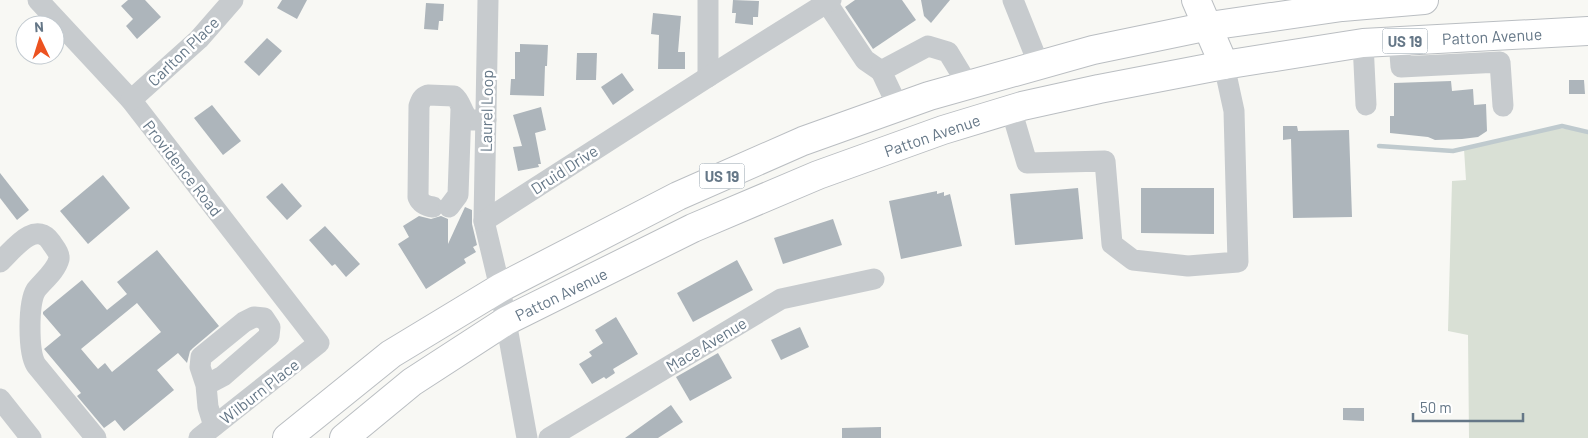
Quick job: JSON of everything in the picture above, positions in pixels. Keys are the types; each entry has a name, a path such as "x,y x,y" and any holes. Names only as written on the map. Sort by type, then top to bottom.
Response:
{"main road":[{"path":"1196,0 1224,64"},
{"name":"Patton Avenue","path":"287,438 391,354 500,288 678,196 803,141 898,107 968,85 1093,50 1209,26 1342,7 1424,0"},
{"name":"Patton Avenue","path":"344,438 412,382 506,321 693,228 818,175 943,130 1011,109 1224,64 1363,43 1399,41 1430,52 1498,49 1588,31"}],"street":[{"name":"Providence Road","path":"38,0 131,100 319,343"},
{"name":"Carlton Place","path":"131,100 199,38 233,0"},
{"name":"Laurel Loop","path":"484,221 488,0"},
{"path":"708,0 708,76"},
{"path":"1013,0 1039,65"},
{"path":"829,1 865,60 881,71 898,107"},
{"name":"Druid Drive","path":"484,221 708,76 829,1"},
{"path":"1363,43 1366,105"},
{"path":"881,71 928,46 948,52 968,85"},
{"path":"1498,49 1503,106"},
{"path":"1011,109 1027,163 1106,161 1112,244 1133,260 1188,266 1238,262 1234,111 1224,64"},
{"path":"461,109 458,195 441,207 426,206 420,202 418,197 419,106 424,96 448,95 458,99 461,109 469,120 486,120"},
{"path":"484,221 500,288 526,438"},
{"path":"0,262 27,236 39,233 48,238 58,253 59,260 35,292 30,337 31,350 36,365 96,438"},
{"name":"Mace Avenue","path":"549,438 781,299 874,279"},
{"name":"Wilburn Place","path":"207,432 319,343"},
{"path":"206,385 208,407 207,432"},
{"path":"0,399 31,438"}],"shaded area":[{"path":"1552,127 1588,132 1588,438 1469,438 1468,335 1448,331 1452,181 1466,180 1464,149"}],"building":[{"path":"128,0 145,0 161,17 137,39 126,26 133,19 121,6"},
{"path":"282,0 307,0 297,19 277,8"},
{"path":"733,0 759,1 758,17 753,17 753,25 735,23 736,13 732,13"},
{"path":"855,0 902,0 916,20 873,49 845,7"},
{"path":"921,0 950,0 931,23 924,16"},
{"path":"426,3 444,4 443,21 439,21 438,30 424,29"},
{"path":"653,13 681,16 678,52 685,52 685,69 658,69 659,35 651,34"},
{"path":"267,38 282,51 259,76 244,62"},
{"path":"520,44 548,45 544,96 510,95 511,79 515,79 515,52 520,52"},
{"path":"577,53 597,53 596,80 576,80"},
{"path":"622,73 634,90 613,105 601,87"},
{"path":"1569,80 1584,80 1585,94 1569,94"},
{"path":"1451,81 1452,91 1473,89 1474,105 1486,104 1487,131 1478,137 1435,140 1428,137 1390,133 1390,116 1394,116 1394,83"},
{"path":"212,105 241,141 223,155 194,118"},
{"path":"541,107 546,130 535,133 541,164 538,164 539,167 518,171 513,147 522,146 513,115"},
{"path":"1283,126 1297,126 1298,131 1349,130 1352,217 1293,218 1291,139 1283,140"},
{"path":"0,173 29,210 17,220 0,198"},
{"path":"103,175 130,208 88,244 60,211"},
{"path":"282,183 302,206 287,220 266,197"},
{"path":"1078,188 1083,239 1015,245 1010,194"},
{"path":"1141,188 1214,188 1214,234 1141,233"},
{"path":"937,191 937,194 944,192 944,196 950,194 962,246 901,259 889,201"},
{"path":"465,207 472,210 472,224 477,245 473,247 476,252 464,259 466,263 426,289 398,244 409,237 403,226 419,216 431,219 441,216 448,219 448,244"},
{"path":"833,219 842,245 783,264 774,238"},
{"path":"325,226 360,264 346,277 335,264 332,266 309,240"},
{"path":"157,250 219,326 190,351 187,363 178,353 157,370 174,390 124,431 115,420 104,428 77,396 81,393 44,349 61,335 43,312 82,280 107,310 127,294 117,282","holes":["137,303 161,332 112,372 105,363 98,369 81,349"]},
{"path":"737,260 753,290 693,322 677,293"},
{"path":"616,317 638,354 613,369 615,373 606,379 604,377 592,384 579,364 592,356 589,352 603,343 595,330"},
{"path":"800,327 809,347 781,360 771,340"},
{"path":"718,353 732,378 690,401 676,377"},
{"path":"671,405 683,422 658,438 625,438"},
{"path":"1343,408 1364,408 1364,421 1343,420"},
{"path":"881,427 881,438 842,438 842,428"}],"waterway":[{"path":"1379,146 1453,151 1562,126 1588,132"}]}
